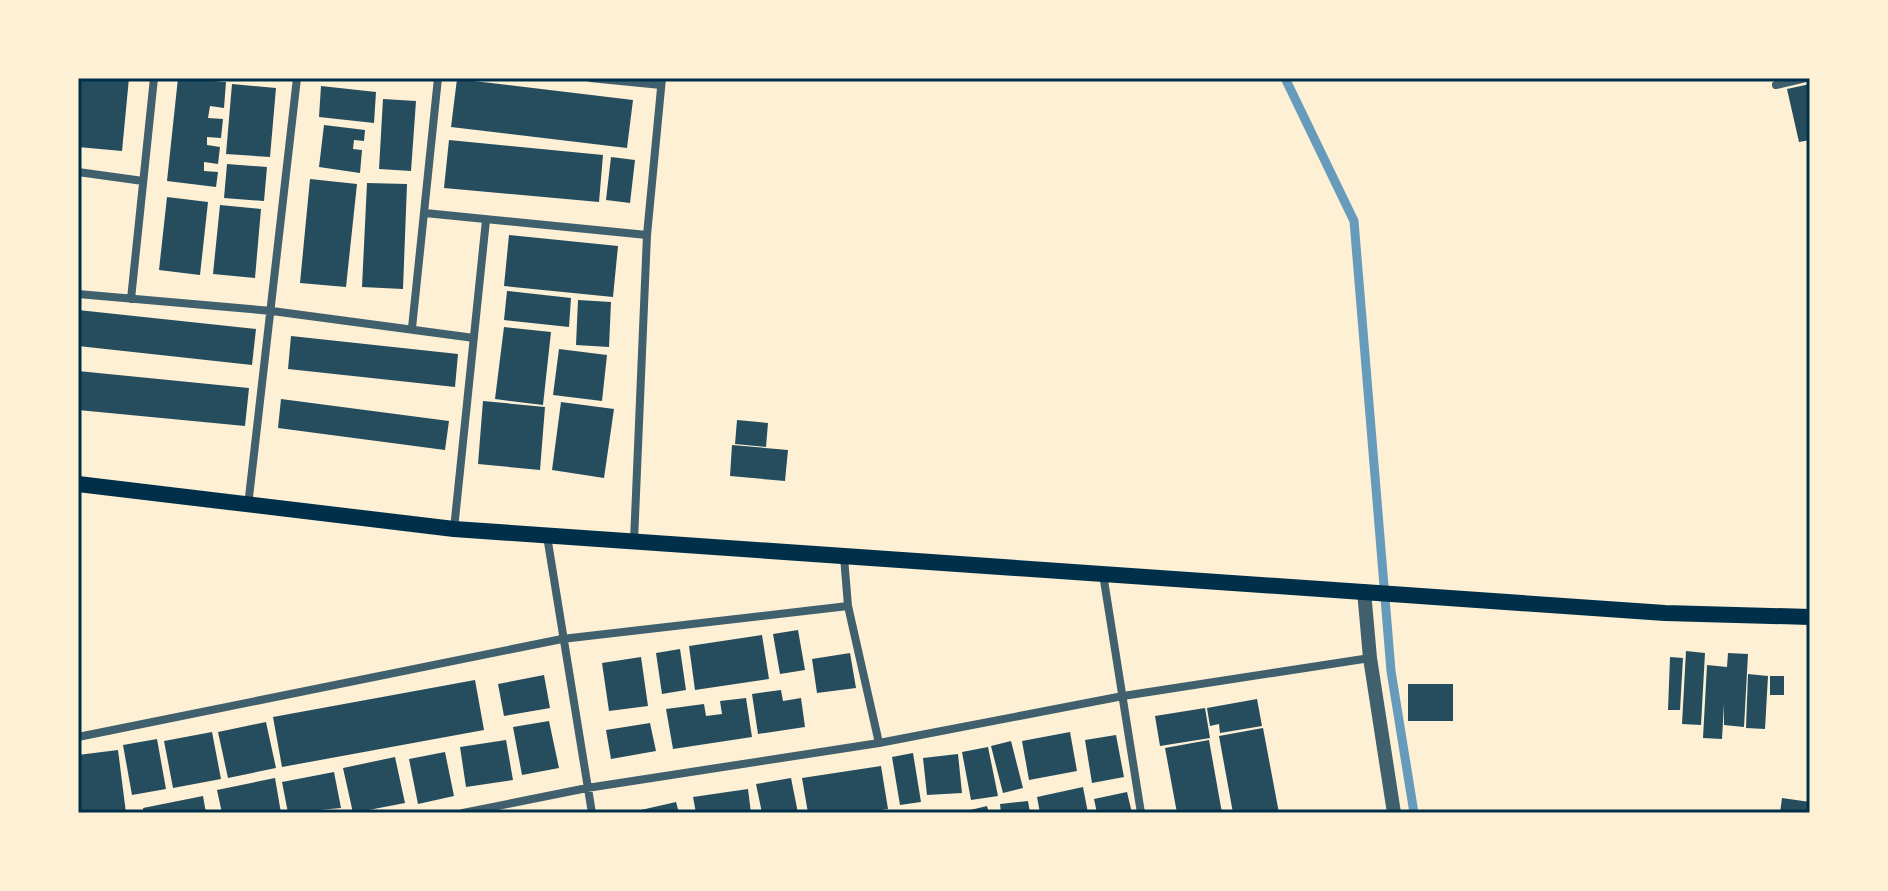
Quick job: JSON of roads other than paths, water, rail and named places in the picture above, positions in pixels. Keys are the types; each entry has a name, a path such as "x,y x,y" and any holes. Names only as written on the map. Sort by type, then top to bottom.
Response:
{"main road":[{"path":"78,484 454,529 1665,613 1810,617"}],"street":[{"path":"131,299 154,78"},
{"path":"248,506 297,78"},
{"path":"412,328 438,78"},
{"path":"590,78 662,82 647,235 634,541"},
{"path":"1776,85 1806,78"},
{"path":"78,172 143,181"},
{"path":"425,213 647,235"},
{"path":"454,529 486,220"},
{"path":"78,294 272,311 474,338"},
{"path":"547,535 592,813"},
{"path":"844,557 848,606 879,743"},
{"path":"1103,574 1141,813"},
{"path":"1364,591 1370,658 1394,813"},
{"path":"78,737 562,639 848,606"},
{"path":"463,813 587,788 879,743 1123,696 1370,658"}],"waterway":[{"path":"1285,78 1354,221 1391,671 1414,813"}]}
